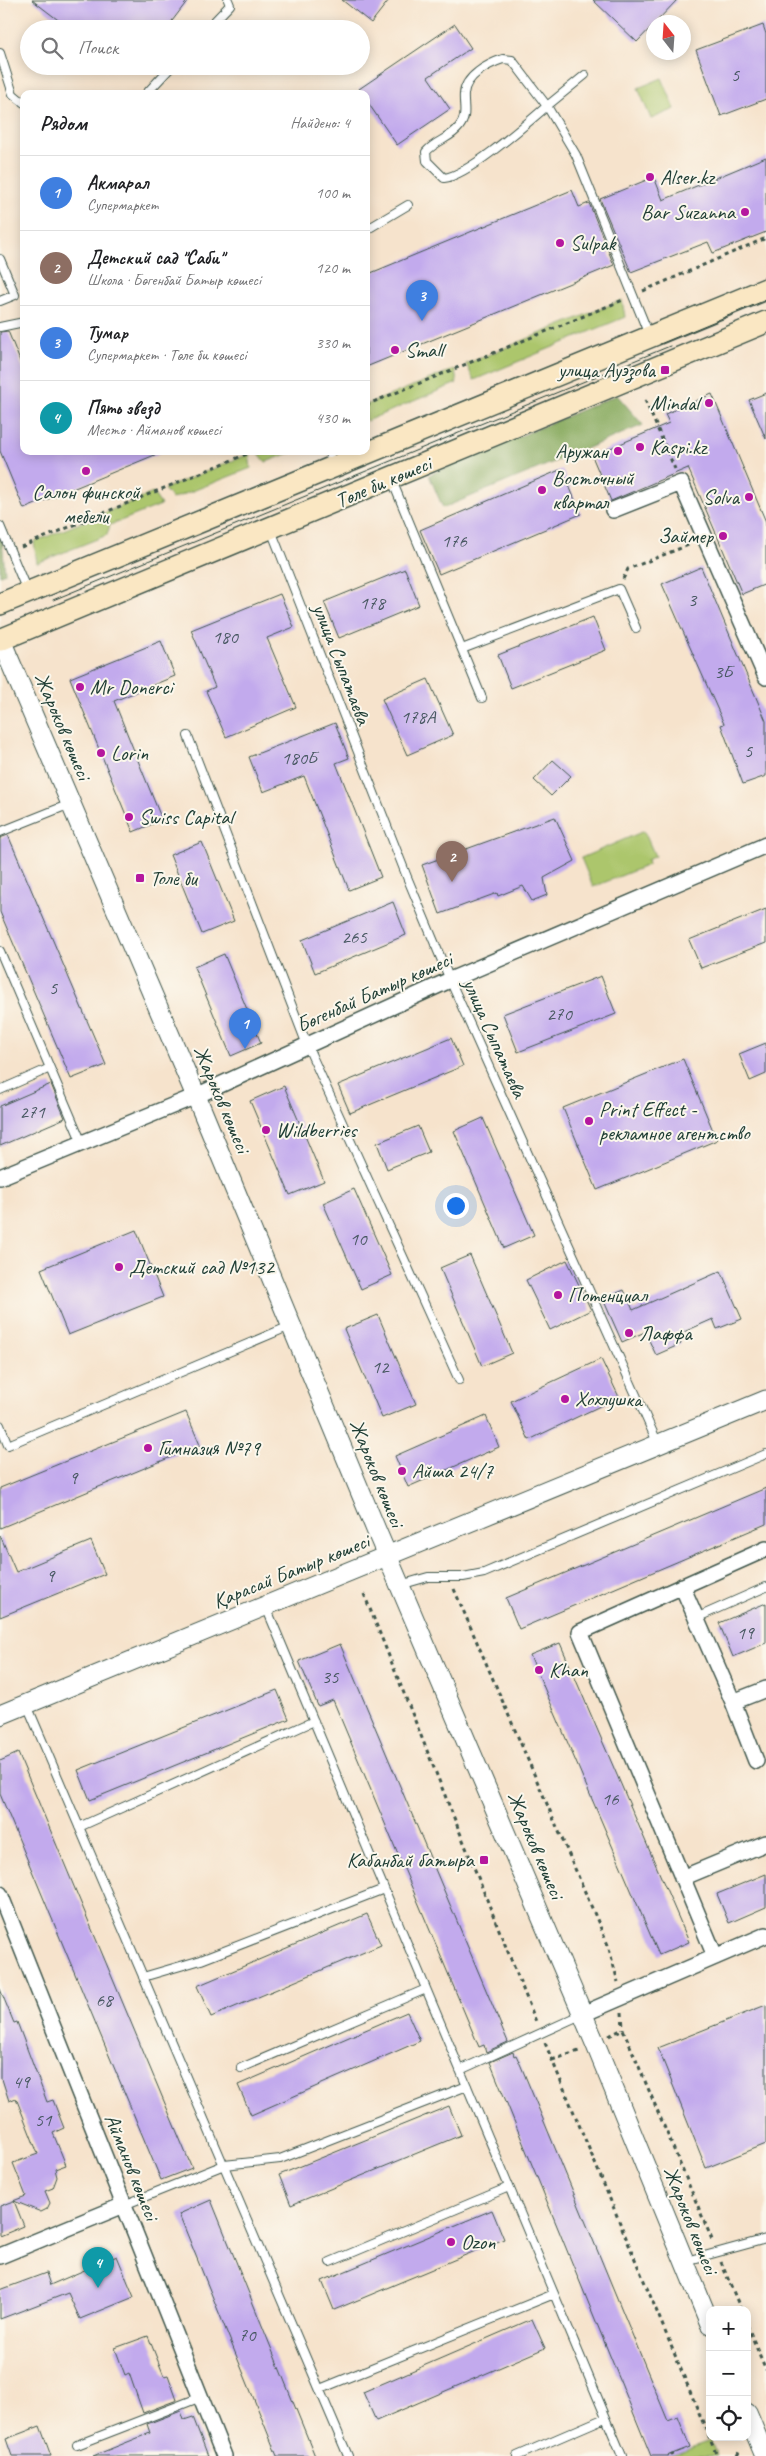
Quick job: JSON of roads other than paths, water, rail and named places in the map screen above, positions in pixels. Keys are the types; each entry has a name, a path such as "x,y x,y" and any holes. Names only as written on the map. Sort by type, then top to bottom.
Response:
{"main road":[{"name":"Төле би көшесі","path":"370,444 766,289"},
{"name":"Төле би көшесі","path":"0,640 766,322"},
{"name":"Төле би көшесі","path":"0,604 331,459"}],"street":[{"path":"612,510 681,483 766,678"},
{"name":"Жароков көшесі","path":"0,640 196,1096 400,1585 583,2014 706,2314"},
{"name":"Бөгенбай Батыр көшесі","path":"0,1177 196,1096 450,980 766,845"},
{"name":"Қарасай Батыр көшесі","path":"0,1715 766,1400"},
{"path":"716,1956 580,1632 766,1549"},
{"path":"682,1586 733,1702 756,1761"},
{"path":"733,1702 766,1690"},
{"path":"682,1878 766,1844"},
{"name":"Айманов көшесі","path":"0,1894 224,2456"},
{"path":"583,2014 766,1935"},
{"path":"0,2256 124,2205"},
{"path":"751,2423 765,2456"}],"lane":[{"path":"216,20 230,5 228,0"},
{"path":"0,53 13,94 20,100"},
{"path":"585,75 547,106 479,159 451,177 444,178 427,161 426,152 432,145 458,129 464,120 466,85 478,72 493,62 512,60 547,106 576,155 649,336"},
{"path":"150,90 164,75"},
{"path":"370,228 408,205"},
{"path":"0,259 15,295 0,301"},
{"path":"0,327 20,323"},
{"path":"391,478 482,698"},
{"path":"0,526 27,593"},
{"name":"улица Сыпатаева","path":"270,529 407,877 450,980 658,1444"},
{"path":"462,649 619,589 636,628"},
{"path":"188,736 307,1045 459,1380"},
{"path":"0,832 71,803"},
{"path":"0,951 82,1143"},
{"path":"0,1090 50,1068"},
{"path":"0,1425 8,1445 292,1325"},
{"path":"400,1585 428,1577 463,1577 484,1573 766,1454"},
{"path":"696,1618 766,1587"},
{"path":"266,1606 622,2456"},
{"path":"27,1705 348,2456"},
{"path":"79,1827 314,1721"},
{"path":"143,1977 201,1960 384,1889"},
{"path":"241,2068 426,1989"},
{"path":"460,2070 583,2014"},
{"path":"124,2205 224,2165 280,2159 467,2086"},
{"path":"330,2262 509,2187"},
{"path":"684,2262 766,2239"},
{"path":"320,2390 554,2294"},
{"path":"77,2445 201,2397"},
{"path":"516,2456 605,2418"}],"tram line":[{"path":"660,344 766,300"},
{"path":"53,600 670,346"}],"place":[{"name":"Alser.kz","path":"650,177"},
{"name":"Bar Suzanna","path":"745,212"},
{"name":"Sulpak","path":"560,243"},
{"name":"Тумар","path":"422,321"},
{"name":"Small","path":"395,350"},
{"name":"улица Ауэзова","path":"665,370"},
{"name":"Mindal","path":"709,403"},
{"name":"Kaspi.kz","path":"640,447"},
{"name":"Аружан","path":"618,451"},
{"name":"Салон финской мебели","path":"86,471"},
{"name":"Восточный квартал","path":"542,490"},
{"name":"Solva","path":"749,497"},
{"name":"Займер","path":"723,536"},
{"name":"Mr Donerci","path":"80,687"},
{"name":"Lorin","path":"101,753"},
{"name":"Swiss Capital","path":"129,817"},
{"name":"Толе би","path":"140,878"},
{"name":"Детский сад \"Саби\"","path":"452,882"},
{"name":"Акмарал","path":"245,1049"},
{"name":"Print Effect - рекламное агентство","path":"589,1121"},
{"name":"Wildberries","path":"266,1130"},
{"name":"Детский сад №132","path":"119,1267"},
{"name":"Потенциал","path":"558,1295"},
{"name":"Лаффа","path":"629,1333"},
{"name":"Хохлушка","path":"565,1399"},
{"name":"Гимназия №79","path":"148,1448"},
{"name":"Айша 24/7","path":"402,1471"},
{"name":"Khan","path":"539,1670"},
{"name":"Кабанбай батыра","path":"484,1860"},
{"name":"Ozon","path":"451,2242"},
{"name":"Пять звезд","path":"98,2288"}]}
